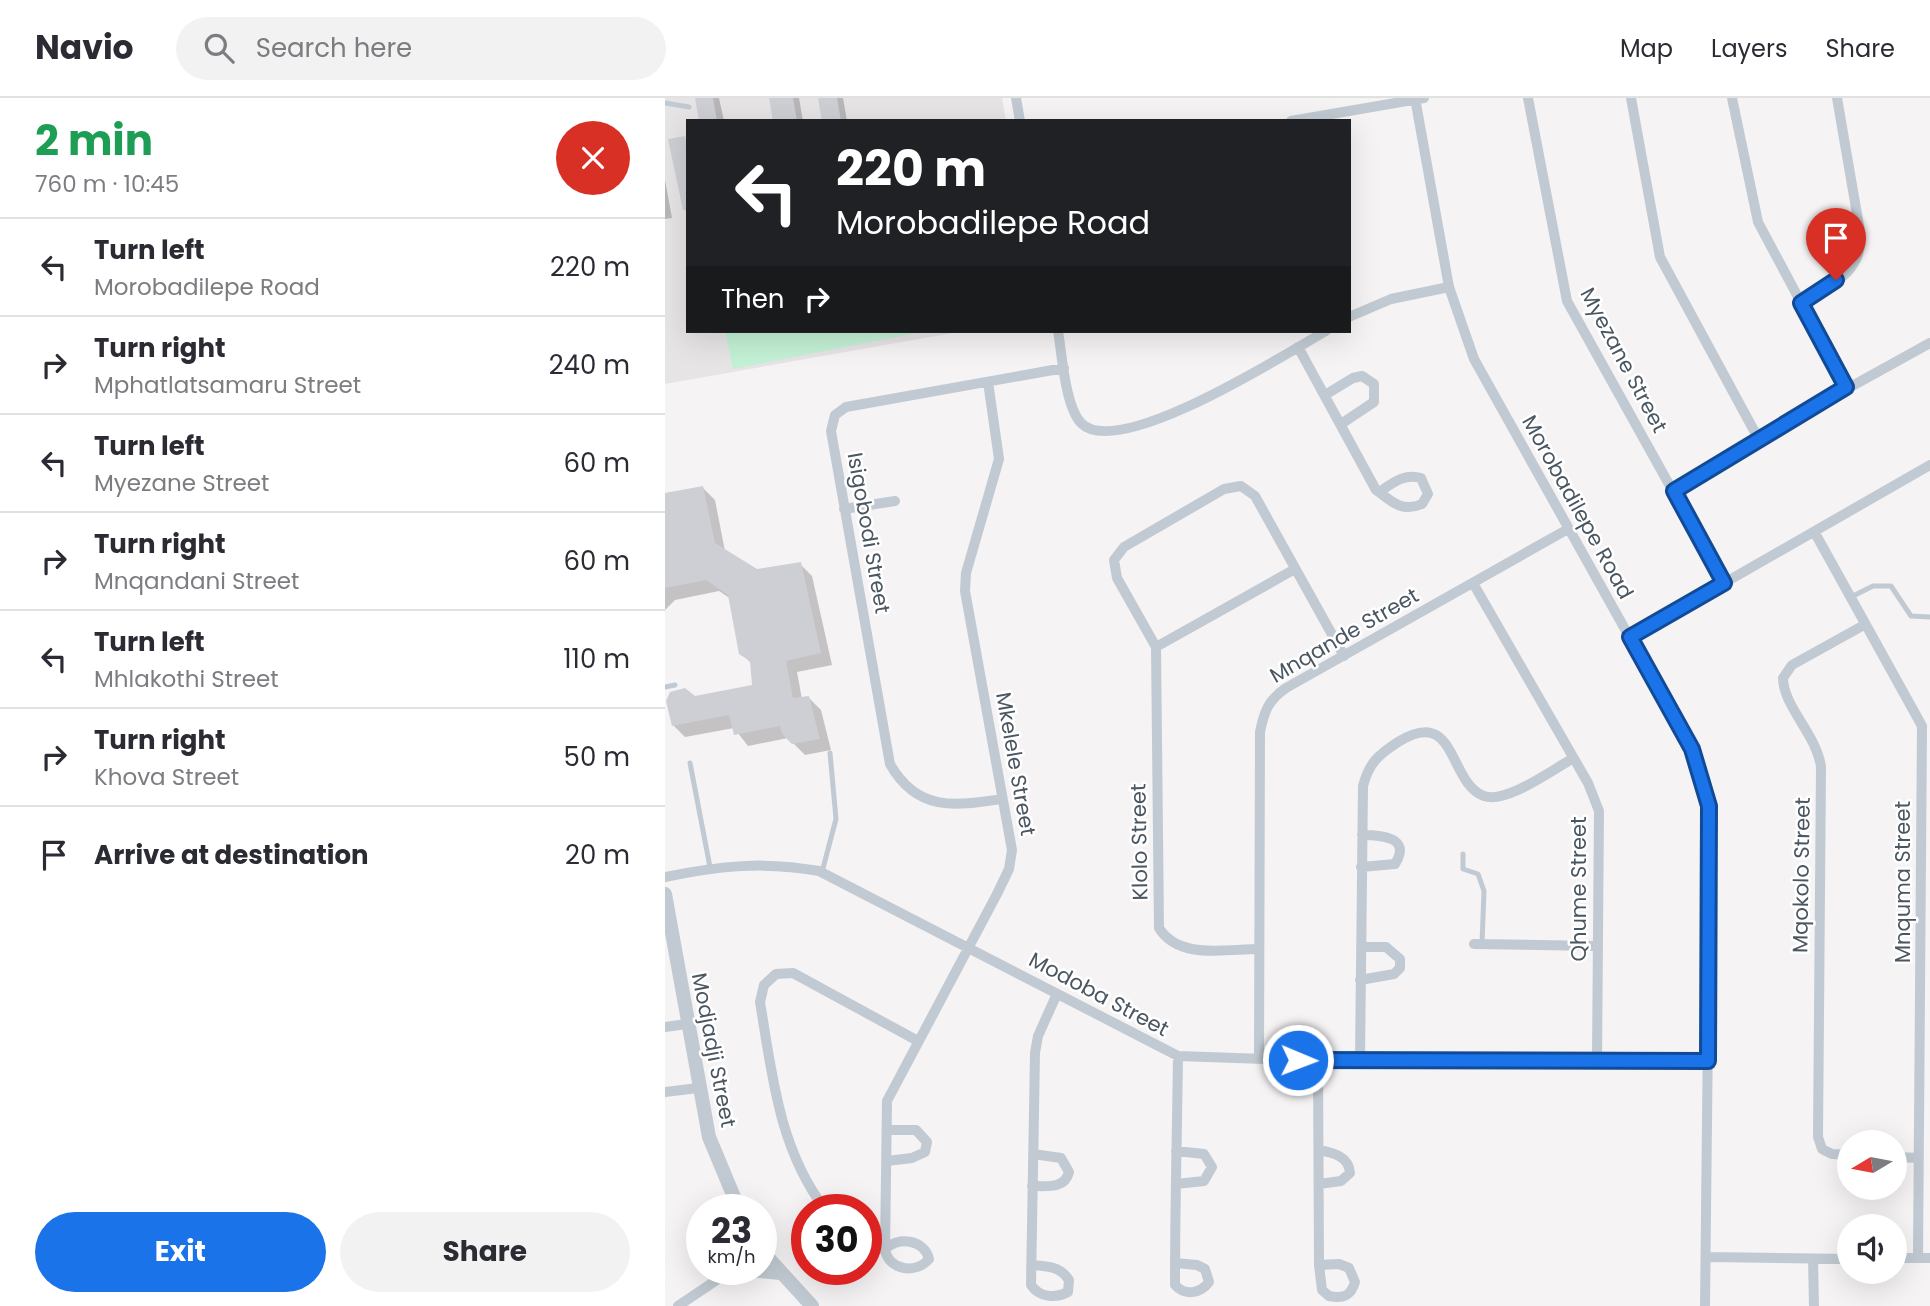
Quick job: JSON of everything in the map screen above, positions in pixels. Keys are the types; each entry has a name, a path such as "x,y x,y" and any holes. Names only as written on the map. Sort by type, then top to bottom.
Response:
{"street":[{"path":"1016,98 1020,119"},
{"path":"1310,119 1418,98"},
{"name":"Morobadilepe Road","path":"1418,98 1450,287 1474,359 1692,749 1709,806 1705,1306"},
{"name":"Myezane Street","path":"1528,98 1567,301 1724,583"},
{"path":"1631,98 1660,257 1758,438"},
{"path":"1732,98 1758,222 1846,387"},
{"path":"1801,303 1853,268 1861,256 1861,237 1837,98"},
{"path":"1351,316 1391,299 1450,287"},
{"path":"1058,333 1073,411 1090,430 1103,434 1169,416 1322,333"},
{"path":"1674,491 1846,387 1930,343"},
{"path":"1298,346 1379,492"},
{"name":"Isigobodi Street","path":"1002,799 955,806 935,802 900,782 895,773 891,764 831,431 835,415 846,407 1064,368"},
{"path":"1325,395 1353,378 1362,376 1374,384 1374,402 1341,424"},
{"name":"Mkelele Street","path":"882,1249 885,1250 890,1094 971,947 1009,869 1012,850 965,591 966,573 999,458 988,382"},
{"path":"1630,637 1930,466"},
{"path":"1295,569 1156,647 1117,578 1114,560 1124,547 1224,488 1241,486 1255,496 1344,656"},
{"path":"844,509 895,501"},
{"name":"Mnqande Street","path":"1259,1059 1260,732 1264,712 1272,697 1569,529"},
{"name":"Mnquma Street","path":"1815,533 1864,625 1926,725 1919,1158 1924,1258"},
{"name":"Qhume Street","path":"1473,583 1588,783 1599,811 1597,1060"},
{"name":"Mqokolo Street","path":"1837,1154 1822,1149 1818,1137 1821,767 1819,754 1786,693 1783,678 1792,664 1864,625"},
{"name":"Klolo Street","path":"1156,647 1159,928 1167,942 1183,949 1259,949"},
{"path":"1360,1060 1361,867 1363,786 1367,769 1377,755 1408,736 1421,732 1437,735 1448,746 1472,789 1485,797 1507,796 1572,759"},
{"path":"1361,867 1395,864 1400,856 1400,846 1395,839 1387,835 1362,835"},
{"name":"Modoba Street","path":"665,877 710,867 786,864 821,872 971,947 1056,996 1178,1056 1318,1061 1708,1061"},
{"name":"Modjadji Street","path":"665,894 686,1024 709,1137 733,1194"},
{"path":"1478,944 1596,946"},
{"path":"1360,980 1394,974 1400,968 1400,959 1386,947 1361,947"},
{"path":"816,1194 792,1151 780,1119 760,1002 764,985 776,974 793,973 918,1041"},
{"path":"1031,1265 1036,1044 1056,996"},
{"path":"665,1027 686,1024"},
{"path":"1175,1264 1178,1056"},
{"path":"1318,1061 1319,1265"},
{"path":"665,1092 698,1088"},
{"path":"887,1130 916,1130 927,1142 925,1152 919,1156 887,1161"},
{"path":"1319,1150 1340,1156 1347,1162 1350,1173 1341,1181 1319,1184"},
{"path":"1175,1184 1204,1181 1212,1167 1204,1154 1176,1151"},
{"path":"1032,1186 1061,1185 1069,1172 1061,1158 1033,1154"},
{"path":"1907,1158 1919,1158"},
{"path":"1706,1257 1837,1259"},
{"path":"1812,1259 1814,1306"},
{"path":"777,1269 812,1306"},
{"path":"678,1306 710,1285"}],"lane":[{"path":"665,103 689,107"},
{"path":"1849,598 1873,586 1891,586 1911,616 1930,618"},
{"path":"665,687 675,685"},
{"path":"821,872 836,819 830,753"},
{"path":"690,764 710,867"},
{"path":"1463,854 1463,869 1478,874 1483,887 1478,944"}],"shaded area":[{"path":"665,98 1002,98 1006,119 686,119 686,333 953,333 665,384"}],"green space":[{"path":"725,333 917,333 733,369"}],"building":[{"path":"695,98 713,98 717,119 699,119"},
{"path":"769,98 793,98 797,119 773,119"},
{"path":"818,98 837,98 841,119 822,119"},
{"path":"685,136 686,210 683,210 668,139"},
{"path":"703,486 715,543 757,569 801,562 821,653 786,661 793,698 809,696 820,739 792,744 782,734 780,726 734,735 729,715 672,726 666,701 670,692 685,688 695,696 752,685 750,661 739,654 728,595 706,580 665,588 665,493"}],"route":[{"path":"1298,1060 1708,1061 1709,806 1692,749 1630,637 1724,583 1674,491 1846,387 1801,303 1836,280"}]}
